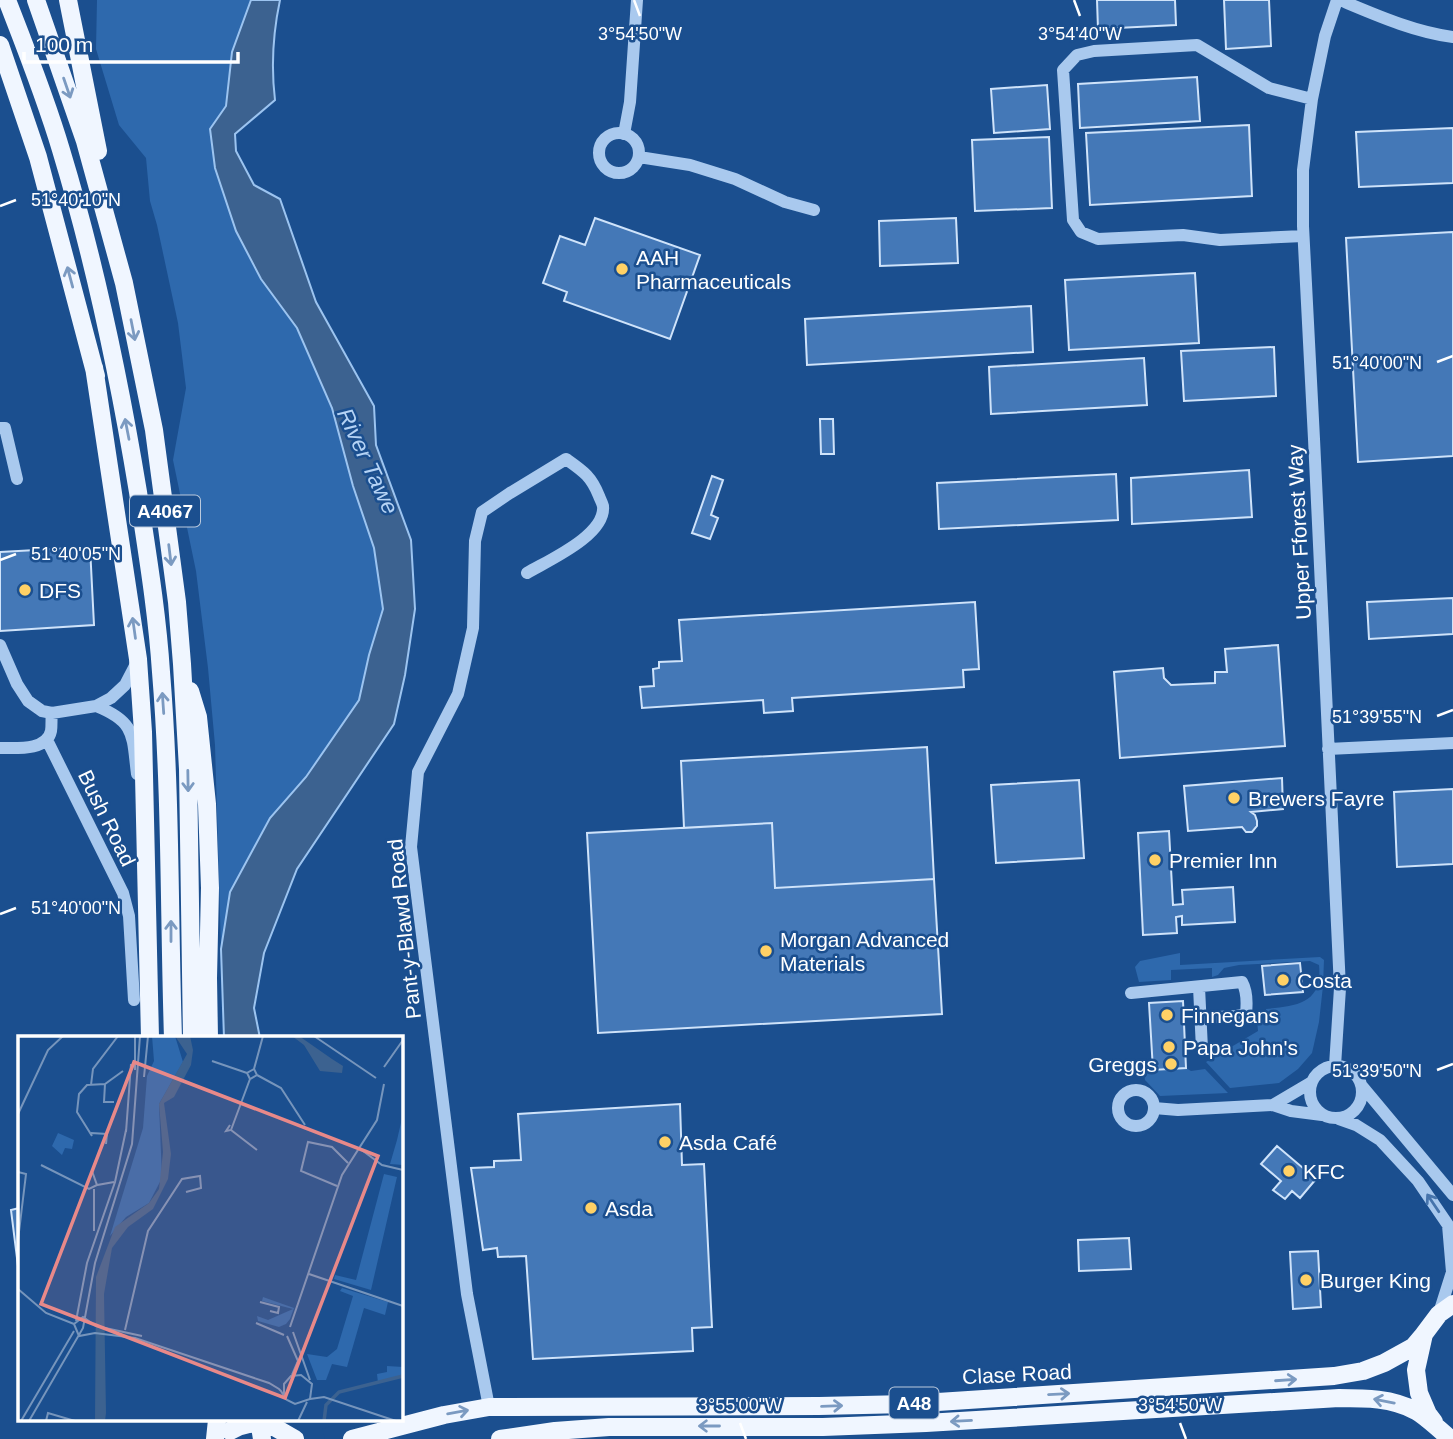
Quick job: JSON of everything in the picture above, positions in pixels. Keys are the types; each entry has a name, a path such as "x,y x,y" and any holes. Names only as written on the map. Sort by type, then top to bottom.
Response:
{"main road":[{"name":"A4067","path":"7,0 61,149 99,291 128,431 150,571 161,669 168,771 173,1036"},
{"name":"A4067","path":"36,0 85,141 124,283 154,430 177,602 182,664 188,769 192,1036"},
{"path":"68,0 124,283"},
{"path":"0,45 38,158 150,571"},
{"path":"94,367 138,660 143,732 150,1036"},
{"path":"182,664 198,717 208,804 209,1036"},
{"path":"1446,1309 1424,1334 1416,1370 1419,1393 1428,1415 1447,1436"},
{"name":"Clase Road","path":"352,1439 444,1415 489,1407 895,1404 1334,1376 1363,1371 1384,1363 1413,1347 1424,1334"},
{"name":"Clase Road","path":"500,1439 609,1427 823,1427 926,1423 1339,1398 1369,1398 1404,1406 1417,1412 1447,1436"},
{"path":"228,1431 253,1422 281,1432"}],"street":[{"path":"624,134 630,102 638,0"},
{"path":"1338,0 1385,19 1453,37"},
{"name":"Upper Fforest Way","path":"1335,1066 1340,988 1303,236 1303,170 1312,99 1325,36 1338,0"},
{"path":"1303,236 1220,240 1183,234 1098,239 1081,232 1073,220 1063,70 1077,55 1094,51 1197,45 1269,88 1312,99"},
{"path":"624,134 636,143 639,158 632,169 613,172 602,164 601,144 611,135 624,134"},
{"path":"639,158 690,165 735,179 785,202 814,209"},
{"path":"0,428 5,428 17,479"},
{"name":"Pant-y-Blawd Road","path":"489,1407 467,1294 411,847 418,772 458,694 473,628 475,541 482,512 566,459 585,472 596,489 603,506 600,519 595,529 583,539 527,573"},
{"path":"0,645 17,684 28,701 51,713 96,706 111,698 125,685 138,660"},
{"path":"96,706 114,713 126,724 132,735 146,850"},
{"path":"0,748 35,746 47,740 51,731 51,713"},
{"name":"Bush Road","path":"47,740 123,893 129,916 134,1000"},
{"path":"1328,749 1453,743"},
{"path":"1131,993 1242,982 1245,986 1246,1013 1200,1018"},
{"path":"1199,987 1202,1049"},
{"path":"1273,1104 1312,1082 1321,1071 1335,1066 1344,1067 1358,1078 1362,1095 1360,1104 1354,1111 1339,1119"},
{"path":"1312,1082 1312,1104 1322,1115"},
{"path":"1361,1086 1453,1195"},
{"path":"1154,1108 1178,1110 1273,1104 1291,1111 1339,1119 1356,1125 1380,1140 1418,1181 1448,1226 1452,1272 1446,1309"}],"shaded area":[{"path":"97,0 251,0 232,52 226,106 210,129 215,168 236,231 261,279 297,328 332,408 353,486 374,548 383,609 359,700 306,777 270,818 230,892 221,949 215,745 208,668 196,571 173,460 186,388 178,323 150,201 146,158 119,125 96,49"},
{"path":"1180,953 1180,965 1320,957 1324,960 1319,1022 1312,1053 1298,1069 1279,1083 1230,1088 1206,1062 1258,1031 1257,1020 1267,1019 1266,1009 1297,1004 1312,995 1317,988 1319,965 1310,961 1239,965 1224,968 1212,977 1212,968 1171,970 1171,980 1139,982 1135,967 1140,961"},
{"path":"1186,1068 1191,1071 1205,1069 1228,1093 1160,1096 1145,1080 1144,1072"}],"water":[{"name":"River Tawe","path":"251,0 280,0 273,50 275,100 235,134 236,151 254,185 280,199 316,302 374,406 376,445 411,540 415,609 394,724 297,869 264,953 254,1008 260,1036 224,1036 221,949 230,892 270,818 306,777 359,700 383,609 374,548 353,486 332,408 297,328 261,279 236,231 215,168 210,129 226,106 232,52"}],"pier":[{"path":"345,1422 388,1422 392,1439 325,1439 322,1429"}],"building":[{"path":"1097,0 1175,0 1176,25 1098,29"},
{"path":"1224,0 1269,0 1271,46 1226,49"},
{"path":"1197,77 1200,121 1080,128 1078,84"},
{"path":"1047,85 1050,129 994,133 991,89"},
{"path":"1249,125 1252,196 1090,205 1086,133"},
{"path":"1453,128 1453,183 1359,187 1356,132"},
{"path":"1049,137 1052,208 975,211 972,140"},
{"name":"AAH Pharmaceuticals","path":"595,218 700,255 670,339 564,301 567,292 543,283 560,236 585,245"},
{"path":"956,218 958,263 880,266 879,221"},
{"path":"1453,232 1453,456 1358,462 1346,238"},
{"path":"1195,273 1199,343 1069,350 1065,280"},
{"path":"1031,306 1033,352 807,365 805,319"},
{"path":"1274,347 1276,396 1184,401 1181,351"},
{"path":"1144,358 1147,405 991,414 989,367"},
{"path":"820,419 833,419 834,454 821,454"},
{"path":"1249,470 1252,517 1132,524 1131,478"},
{"path":"1116,474 1118,520 939,529 937,483"},
{"path":"712,476 723,480 711,515 718,518 710,539 692,533"},
{"path":"90,547 94,625 0,631 0,552"},
{"path":"1453,598 1453,634 1369,639 1367,602"},
{"path":"975,602 979,669 963,670 964,687 792,698 793,711 764,713 763,700 642,708 640,687 654,686 653,669 659,668 659,662 682,661 679,620"},
{"path":"1278,645 1285,746 1120,758 1114,672 1163,668 1164,678 1171,685 1215,683 1215,672 1227,672 1225,649"},
{"path":"927,747 934,879 775,888 772,823 684,828 681,761"},
{"name":"Brewers Fayre","path":"1282,778 1283,809 1251,812 1257,821 1252,832 1246,832 1242,827 1188,831 1184,786"},
{"path":"1079,780 1084,858 996,863 991,785"},
{"path":"1453,789 1453,864 1397,867 1394,792"},
{"name":"Morgan Advanced Materials","path":"772,823 775,888 934,879 942,1014 598,1033 587,833"},
{"name":"Premier Inn","path":"1169,831 1173,905 1183,904 1182,890 1233,887 1235,922 1182,925 1182,916 1176,917 1177,933 1143,935 1138,833"},
{"name":"Costa","path":"1300,963 1303,992 1265,995 1262,966"},
{"path":"1183,1001 1186,1068 1153,1070 1149,1003"},
{"name":"Asda","path":"680,1104 682,1165 704,1164 712,1327 692,1328 693,1351 533,1359 526,1256 498,1257 497,1248 483,1250 471,1168 494,1167 494,1161 521,1160 518,1114"},
{"name":"KFC","path":"1277,1146 1316,1179 1300,1198 1292,1191 1285,1199 1273,1190 1281,1181 1261,1164"},
{"path":"18,1208 18,1266 11,1210"},
{"path":"1129,1238 1131,1269 1079,1271 1078,1240"},
{"name":"Burger King","path":"1318,1251 1321,1307 1293,1309 1290,1252"}],"place":[{"name":"AAH Pharmaceuticals","path":"622,269"},
{"name":"DFS","path":"25,590"},
{"name":"Brewers Fayre","path":"1234,798"},
{"name":"Premier Inn","path":"1155,860"},
{"name":"Morgan Advanced Materials","path":"766,951"},
{"name":"Costa","path":"1283,980"},
{"name":"Finnegans","path":"1167,1015"},
{"name":"Papa John's","path":"1169,1047"},
{"name":"Greggs","path":"1171,1064"},
{"name":"Asda Café","path":"665,1142"},
{"name":"KFC","path":"1289,1171"},
{"name":"Asda","path":"591,1208"},
{"name":"Burger King","path":"1306,1280"}]}
